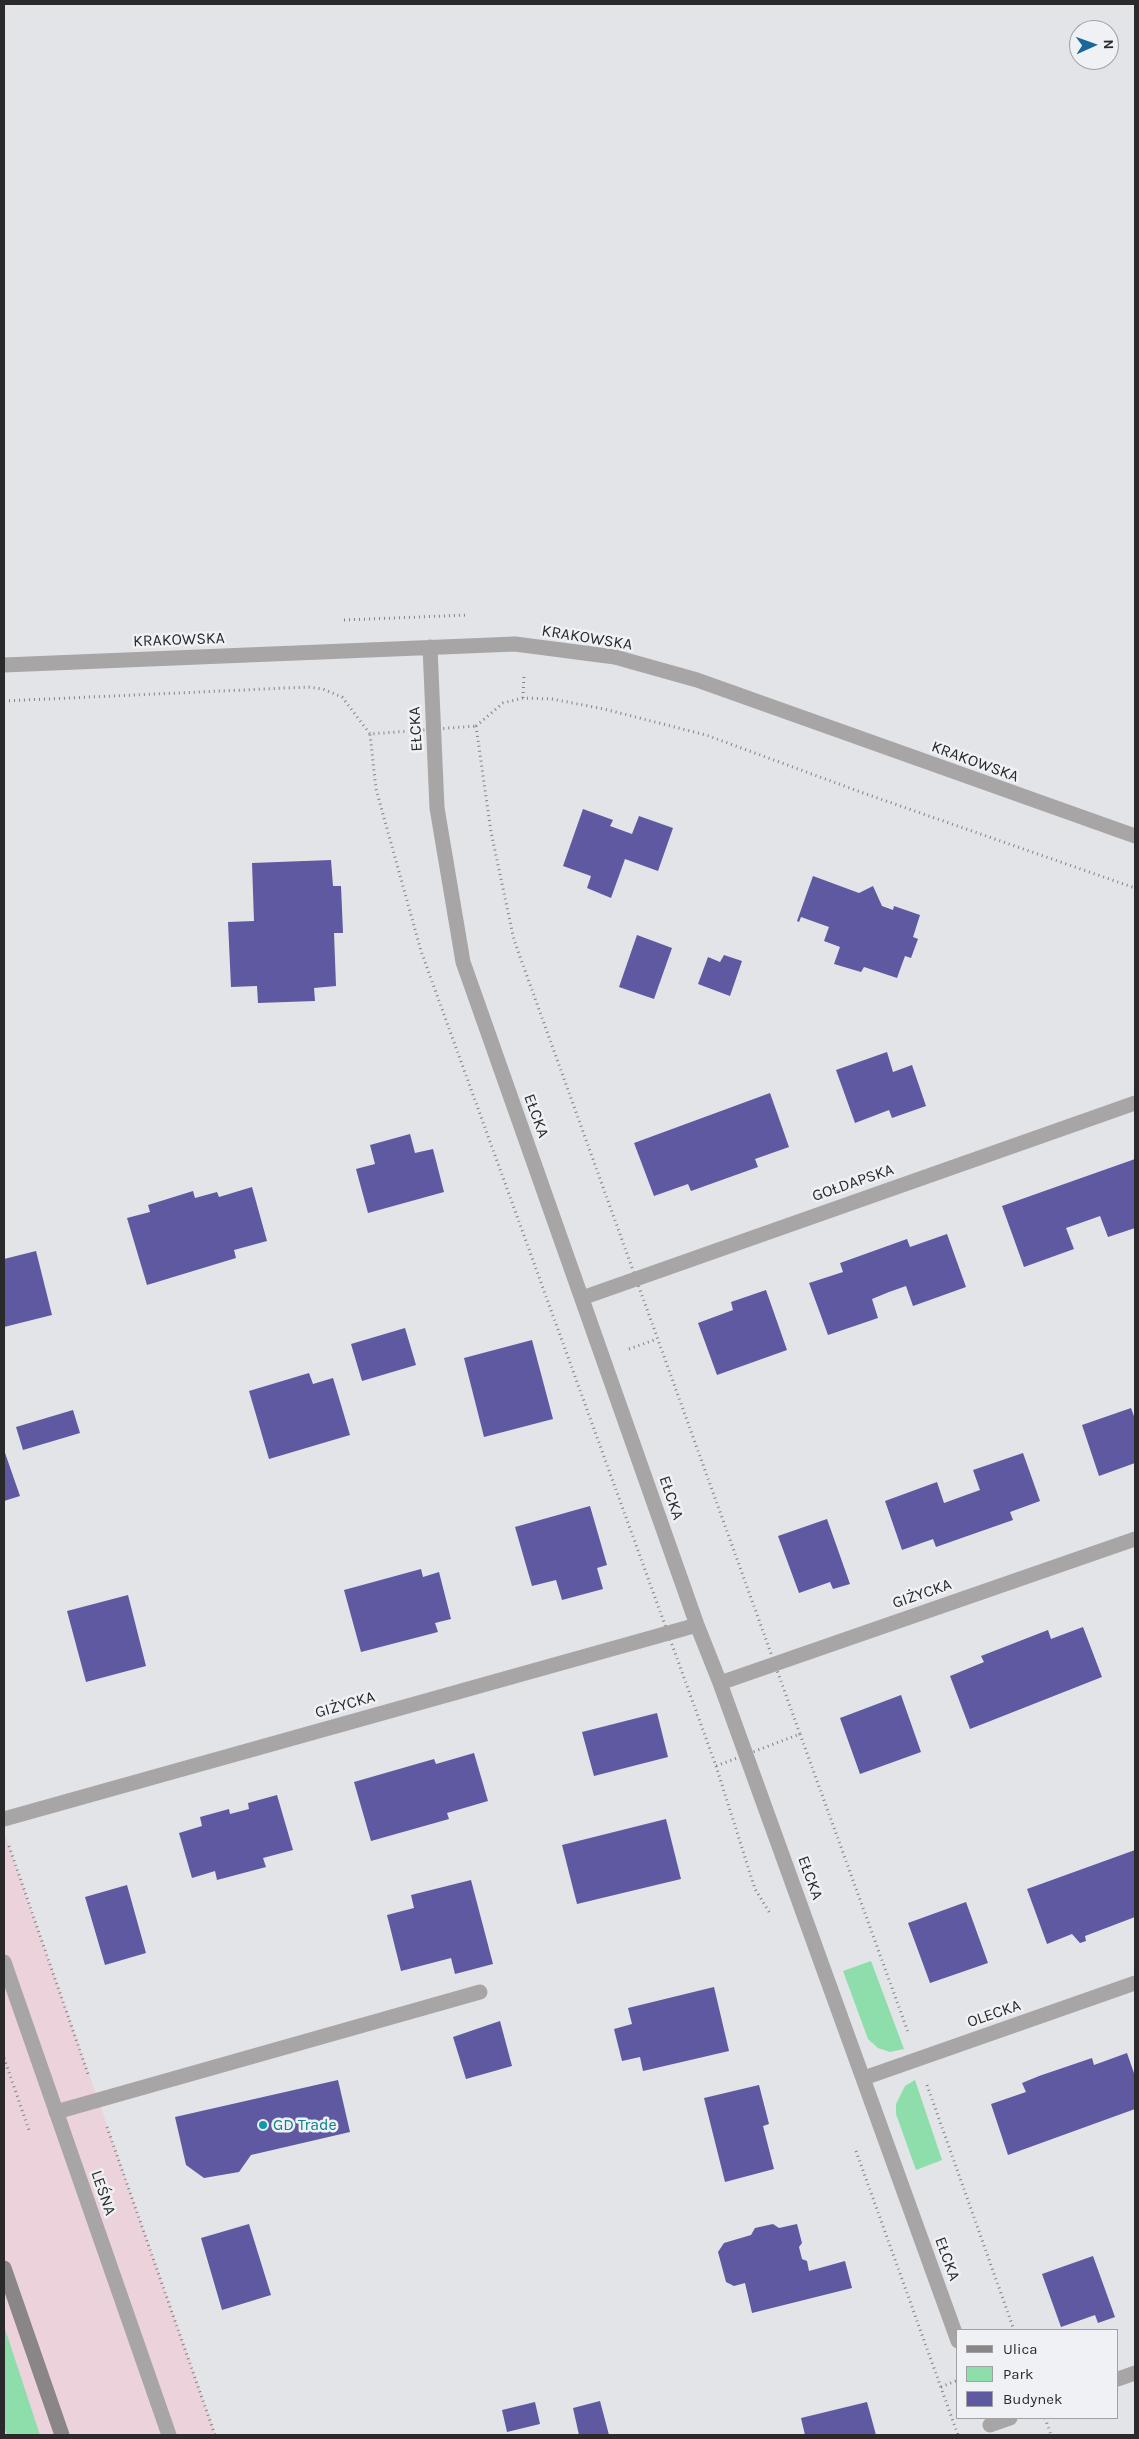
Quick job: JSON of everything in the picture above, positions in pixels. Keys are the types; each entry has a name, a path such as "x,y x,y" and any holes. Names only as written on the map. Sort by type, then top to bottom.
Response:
{"main road":[{"path":"4,2268 62,2435"}],"street":[{"name":"KRAKOWSKA","path":"4,665 515,644 615,657 697,680 1135,836"},
{"name":"EŁCKA","path":"430,647 437,808 463,962 697,1625 720,1683 956,2335"},
{"name":"GOŁDAPSKA","path":"582,1298 1135,1103"},
{"name":"GIŻYCKA","path":"720,1683 1135,1539"},
{"name":"GIŻYCKA","path":"4,1819 697,1625"},
{"name":"LEŚNA","path":"4,1962 169,2435"},
{"name":"OLECKA","path":"864,2078 1135,1983"},
{"path":"56,2112 480,1992"},
{"path":"1119,2379 1135,2373"},
{"path":"991,2426 1008,2419"}],"path":[{"path":"4,701 308,687 323,688 342,697 370,734"},
{"path":"476,726 503,703 523,698 552,699 604,709 706,735 866,794 1135,888"},
{"path":"7,1840 216,2435"},
{"path":"941,2387 956,2381"},
{"path":"1045,2419 1051,2435"}],"shaded area":[{"path":"4,1832 216,2435 4,2435"}],"green space":[{"path":"871,1961 904,2049 890,2052 878,2048 868,2039 843,1971"},
{"path":"915,2080 942,2160 916,2170 896,2114 896,2104 905,2086"},
{"path":"4,2326 40,2435 7,2435 4,2427"}],"building":[{"path":"583,809 613,820 610,826 632,834 639,816 673,828 658,871 625,859 611,898 587,888 591,876 563,866"},
{"path":"331,860 333,886 341,886 343,933 334,933 336,986 314,988 315,1001 258,1003 257,986 231,987 228,922 254,921 252,863"},
{"path":"813,876 859,893 873,886 882,906 893,910 894,906 920,915 913,937 918,939 911,958 905,956 897,978 864,967 861,972 834,964 840,947 824,941 829,927 801,917 799,922 797,921"},
{"path":"637,935 672,948 654,999 619,987"},
{"path":"724,955 742,961 730,996 698,984 708,957 720,962"},
{"path":"887,1052 893,1072 912,1065 926,1106 892,1118 889,1110 855,1123 836,1070"},
{"path":"770,1093 789,1147 755,1159 758,1167 691,1191 688,1184 654,1196 634,1143"},
{"path":"410,1134 415,1153 433,1149 444,1192 368,1213 356,1169 375,1164 370,1145"},
{"path":"1135,1159 1135,1228 1108,1237 1100,1216 1066,1228 1074,1249 1024,1267 1002,1206"},
{"path":"252,1187 267,1241 234,1250 236,1258 147,1285 127,1218 150,1212 148,1205 193,1191 195,1198 217,1192 219,1197"},
{"path":"947,1234 966,1287 913,1306 906,1286 872,1299 878,1318 828,1335 809,1283 843,1272 840,1263 907,1239 910,1247"},
{"path":"36,1251 52,1315 4,1327 4,1259"},
{"path":"766,1290 787,1350 717,1375 698,1323 733,1310 731,1302"},
{"path":"405,1328 416,1365 362,1381 351,1344"},
{"path":"532,1340 553,1419 484,1437 464,1358"},
{"path":"309,1373 313,1384 333,1378 350,1435 269,1459 249,1391"},
{"path":"1131,1408 1135,1419 1135,1463 1099,1476 1082,1425"},
{"path":"73,1410 80,1433 23,1450 16,1427"},
{"path":"4,1450 20,1496 4,1501"},
{"path":"1023,1453 1040,1501 1010,1512 1013,1520 936,1547 933,1539 902,1550 885,1501 937,1482 944,1503 980,1490 973,1470"},
{"path":"590,1506 607,1565 597,1568 603,1589 562,1600 556,1580 532,1586 515,1527"},
{"path":"827,1519 850,1584 833,1589 830,1582 799,1593 778,1536"},
{"path":"421,1569 423,1577 439,1572 451,1619 435,1623 438,1632 361,1652 344,1590"},
{"path":"128,1595 146,1666 86,1682 67,1611"},
{"path":"1083,1627 1102,1677 970,1729 950,1676 984,1662 981,1656 1048,1630 1051,1639"},
{"path":"901,1695 921,1752 860,1774 840,1718"},
{"path":"657,1713 668,1757 594,1776 582,1732"},
{"path":"474,1753 488,1801 447,1813 449,1819 371,1841 354,1782 434,1759 436,1764"},
{"path":"277,1795 293,1850 263,1858 266,1867 217,1880 215,1871 192,1878 179,1833 202,1826 200,1817 229,1809 230,1814 249,1809 248,1803"},
{"path":"666,1819 681,1879 577,1904 562,1845"},
{"path":"1135,1850 1135,1917 1085,1936 1086,1941 1080,1943 1072,1934 1047,1944 1027,1889"},
{"path":"471,1880 493,1964 455,1974 451,1958 401,1971 387,1915 414,1908 411,1895"},
{"path":"127,1885 146,1953 105,1965 85,1897"},
{"path":"966,1902 988,1963 930,1983 908,1923"},
{"path":"714,1987 729,2051 643,2071 640,2057 622,2061 614,2029 632,2024 628,2008"},
{"path":"500,2021 512,2066 466,2079 453,2037"},
{"path":"1127,2053 1135,2076 1135,2109 1008,2155 991,2104 1026,2092 1022,2083 1039,2076 1092,2058 1094,2065"},
{"name":"GD Trade","path":"338,2080 350,2132 251,2155 239,2172 204,2178 186,2165 175,2117"},
{"path":"759,2085 769,2124 763,2126 774,2169 725,2182 704,2098"},
{"path":"249,2224 271,2295 222,2310 201,2238"},
{"path":"773,2224 779,2228 797,2224 802,2243 799,2247 802,2259 807,2261 809,2271 845,2261 852,2288 752,2313 745,2283 734,2286 726,2282 718,2252 724,2243 751,2235 755,2228"},
{"path":"1093,2256 1115,2317 1098,2323 1095,2315 1061,2327 1042,2274"},
{"path":"600,2401 609,2435 579,2435 573,2408"},
{"path":"535,2402 540,2424 507,2432 502,2410"},
{"path":"867,2402 876,2435 805,2435 801,2418"}],"place":[{"name":"GD Trade","path":"263,2125"}]}
